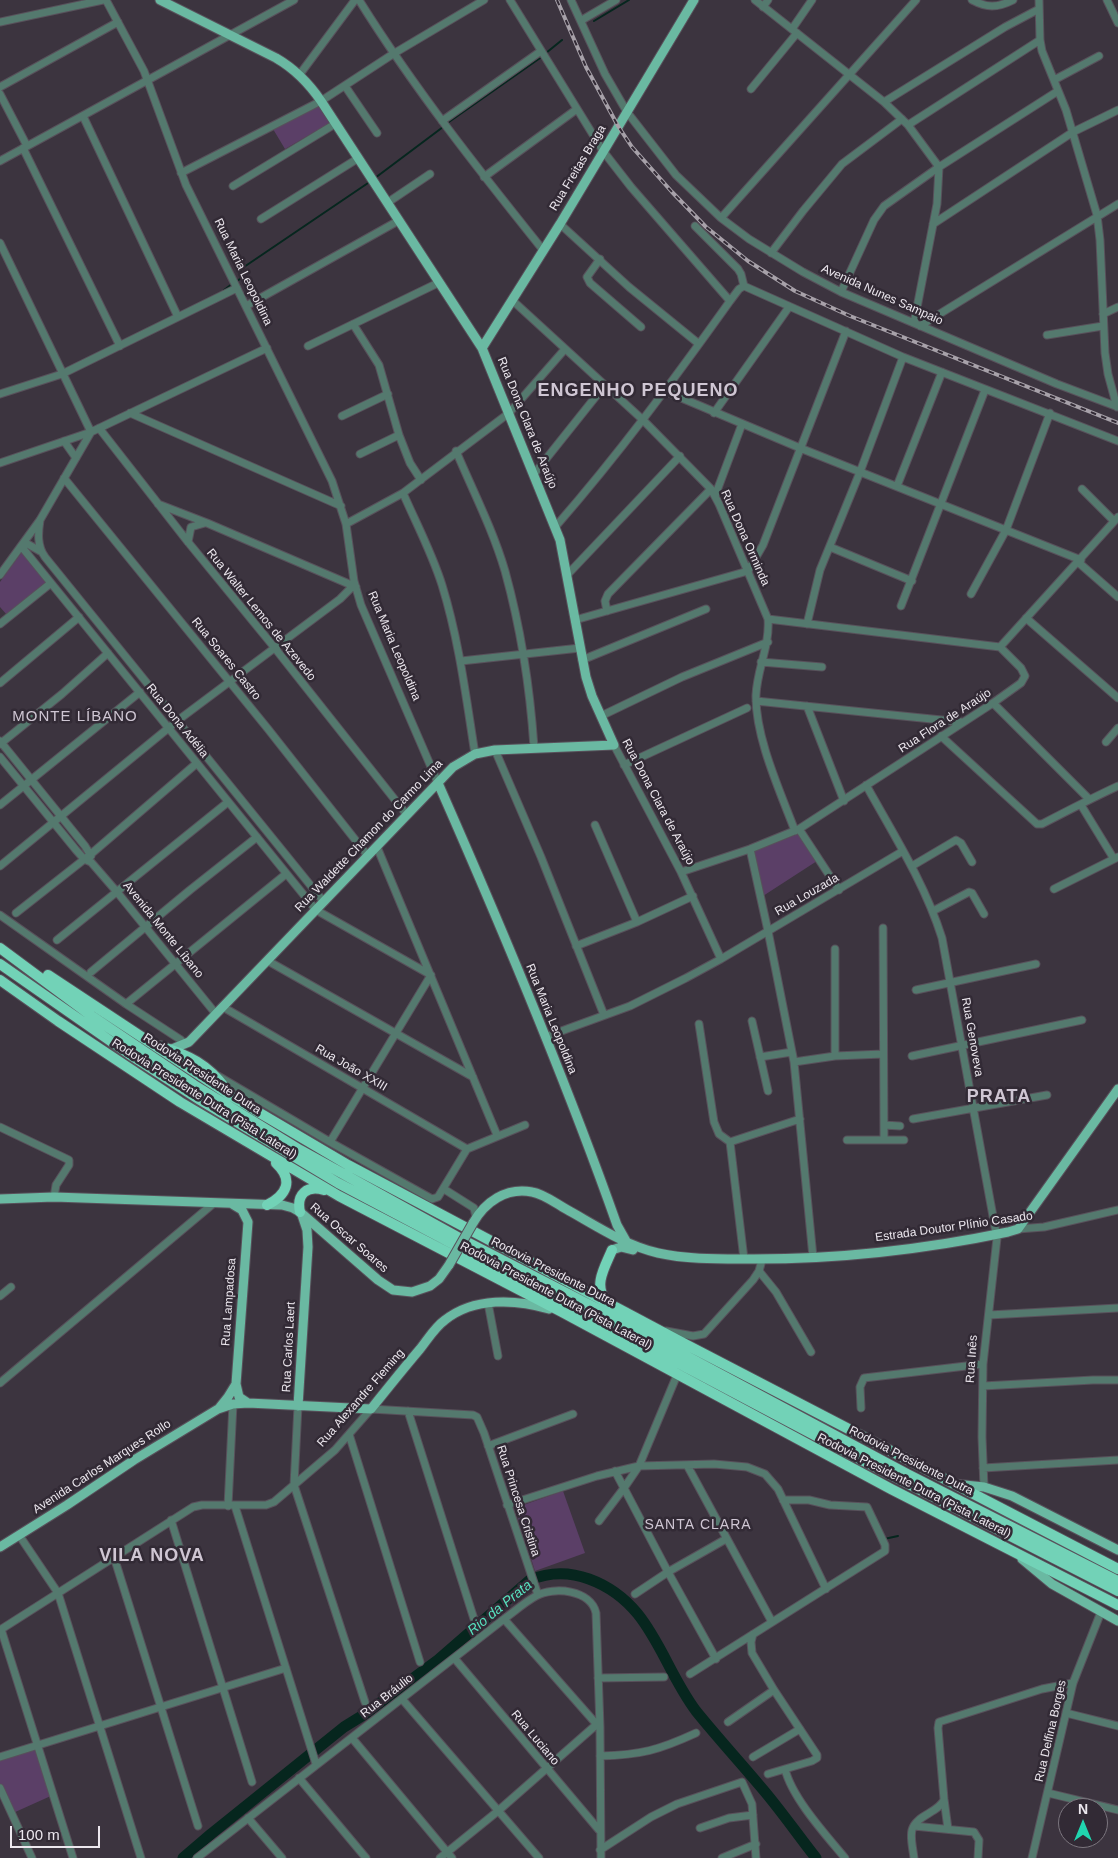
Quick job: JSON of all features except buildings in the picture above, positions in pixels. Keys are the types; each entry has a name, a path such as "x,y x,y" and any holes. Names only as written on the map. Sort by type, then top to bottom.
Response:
{"highway":[{"name":"Rodovia Presidente Dutra (Pista Lateral)","path":"0,947 94,1005 231,1096 348,1165 1118,1569"},
{"name":"Rodovia Presidente Dutra","path":"0,947 93,1016 194,1085 300,1150 461,1239 615,1318 907,1474 1118,1581"},
{"name":"Rodovia Presidente Dutra","path":"0,964 129,1054 200,1100 338,1183 854,1456 1118,1591"},
{"name":"Rodovia Presidente Dutra (Pista Lateral)","path":"0,980 180,1102 339,1196 562,1312 891,1489 1118,1605"},
{"path":"150,1042 172,1049 210,1070 231,1096"},
{"path":"267,1205 281,1196 286,1187 284,1172 268,1155"},
{"path":"300,1212 299,1199 303,1192 308,1189 320,1189 339,1196"},
{"path":"607,1302 600,1292 600,1284 612,1250"}],"main road":[{"name":"Rua Dona Clara de Araújo","path":"160,0 276,58 300,74 321,101 357,159 482,348 556,526 568,574 582,660 592,696 614,746"},
{"name":"Rua Freitas Braga","path":"482,348 560,224 694,0"},
{"name":"Rua Waldette Chamon do Carmo Lima","path":"172,1049 185,1041 223,1007 453,767 475,754 495,750 614,746"},
{"name":"Rua Maria Leopoldina","path":"438,783 469,852 545,1037 617,1225 626,1241"},
{"path":"185,1041 187,1056"},
{"path":"1018,1229 1118,1088"},
{"name":"Rua Oscar Soares","path":"0,1199 54,1198 290,1207 300,1212 378,1280 393,1290 412,1292 430,1286 439,1279 474,1220 488,1203 499,1196 513,1192 527,1192 542,1196 626,1241 644,1249 679,1257"},
{"path":"231,1204 242,1210 248,1222 256,1210 267,1205"},
{"name":"Rua Carlos Laert","path":"298,1406 308,1247 307,1230 300,1212"},
{"name":"Rua Lampadosa","path":"236,1384 248,1222"},
{"path":"612,1250 614,1241 611,1234 617,1225"},
{"name":"Estrada Doutor Plínio Casado","path":"762,1260 930,1246 1018,1229"},
{"name":"Rua Oscar Soares","path":"612,1250 624,1247 653,1257 667,1258 762,1260"},
{"name":"Rua Alexandre Fleming","path":"371,1409 439,1325 454,1314 488,1303 522,1302 562,1312"},
{"path":"236,1384 236,1391 239,1397 248,1403"},
{"name":"Avenida Carlos Marques Rollo","path":"218,1409 228,1398 236,1384"},
{"name":"Avenida Carlos Marques Rollo","path":"0,1547 134,1460 218,1409 233,1404 248,1403 371,1409"},
{"path":"953,1484 984,1487 1012,1496 1118,1550"},
{"path":"1012,1550 1052,1584 1118,1621"}],"street":[{"path":"0,22 104,0"},
{"name":"Rua Maria Leopoldina","path":"104,0 118,22 148,80 181,173 332,481 346,524 354,587 438,783"},
{"path":"0,161 294,0"},
{"path":"300,74 357,0 392,54 484,177 543,250"},
{"path":"181,173 321,101 392,54 484,0"},
{"path":"510,0 603,151 631,188 730,300"},
{"name":"Avenida Nunes Sampaio","path":"571,0 605,74 627,112 676,175 721,218 771,253 841,292 1057,384 1118,407"},
{"path":"584,25 616,0"},
{"path":"755,0 884,102 905,122 939,167 938,189 917,324"},
{"path":"763,7 768,0"},
{"path":"751,89 794,31 812,0"},
{"path":"721,218 916,0"},
{"path":"972,0 981,5 992,7 1012,0"},
{"path":"1039,0 1040,40 1046,63 1073,132 1097,215 1100,240 1103,326 1108,374 1118,407"},
{"path":"1107,0 1118,23"},
{"path":"884,102 1005,27 1039,9"},
{"path":"0,87 118,22"},
{"path":"771,253 842,164 905,122 1040,40"},
{"path":"444,123 542,54"},
{"path":"1054,80 1099,56"},
{"path":"345,86 377,133"},
{"path":"841,292 874,220 884,206 939,167 1058,91"},
{"path":"0,94 120,346"},
{"path":"484,177 576,109"},
{"path":"933,224 1073,132 1118,110"},
{"path":"83,116 178,317"},
{"path":"233,186 335,124"},
{"path":"261,219 357,159"},
{"path":"387,203 430,174"},
{"path":"917,324 1118,204"},
{"path":"246,306 398,221"},
{"path":"560,224 629,287 699,344"},
{"path":"695,226 738,269 744,286"},
{"path":"0,243 91,432"},
{"path":"600,259 588,274 587,277 590,283 641,327"},
{"path":"308,346 438,283"},
{"path":"0,394 62,374 178,317 236,285"},
{"path":"556,526 643,420 730,300 744,286"},
{"path":"744,286 903,357 1118,441"},
{"name":"Rua Dona Orminda","path":"512,300 643,420 713,492 768,620 768,642 757,679 756,700 762,738 797,830 839,890"},
{"path":"714,413 789,307"},
{"path":"1103,314 1118,307"},
{"path":"353,324 379,364 399,435 410,463 420,480"},
{"path":"1047,335 1103,326"},
{"path":"575,620 748,571 763,545 846,331"},
{"path":"0,463 91,432 267,348"},
{"path":"346,524 403,493 456,451 509,413 565,349"},
{"path":"807,624 816,582 903,357"},
{"path":"897,486 942,372"},
{"path":"534,474 605,385"},
{"path":"901,606 986,390"},
{"path":"665,391 714,413 1079,561 1118,598"},
{"path":"342,416 388,394"},
{"path":"971,594 1006,530 1050,413"},
{"path":"130,414 341,506"},
{"path":"607,610 605,601 608,594 713,492 742,424"},
{"name":"Rua Walter Lemos de Azevedo","path":"99,428 407,815"},
{"path":"0,575 40,520 91,432"},
{"path":"360,454 399,435"},
{"path":"64,441 76,458"},
{"path":"456,451 504,570 524,654 531,701 534,748"},
{"path":"568,574 680,456"},
{"name":"Rua Soares Castro","path":"64,478 368,856"},
{"path":"768,620 1000,647 1116,519 1082,489"},
{"path":"403,493 441,582 461,661 475,754"},
{"path":"0,866 168,728 354,587 208,523 158,504"},
{"path":"40,520 38,536 40,551"},
{"path":"188,542 191,527 208,523"},
{"name":"Rua Dona Adélia","path":"23,544 40,551 324,902"},
{"name":"Rua Dona Adélia","path":"23,544 108,654 316,910"},
{"path":"830,547 912,581"},
{"path":"0,613 3,621 52,583"},
{"path":"582,660 706,609"},
{"path":"0,683 79,617"},
{"path":"1026,618 1118,698"},
{"path":"601,716 682,677 768,642"},
{"name":"Rua Flora de Araújo","path":"681,872 750,849 797,830 993,703 1021,683 1025,676 1021,668 1000,647"},
{"path":"461,661 580,648"},
{"path":"0,742 62,694 108,654"},
{"path":"761,662 822,667"},
{"path":"0,805 140,692"},
{"path":"756,700 962,722"},
{"path":"993,703 1090,799"},
{"path":"807,706 844,801"},
{"path":"624,765 746,708"},
{"path":"1106,742 1118,728"},
{"path":"941,736 1035,823 1042,824 1118,786"},
{"name":"Avenida Monte Líbano","path":"0,742 61,816 89,858"},
{"name":"Rua Dona Clara de Araújo","path":"614,746 681,872 721,960"},
{"path":"495,750 541,857 604,1015"},
{"name":"Avenida Monte Líbano","path":"0,757 23,787 89,858 216,1014"},
{"path":"16,913 89,858 197,763"},
{"name":"Rua Genoveva","path":"866,785 912,866 933,911 942,938 997,1234"},
{"path":"56,940 228,802"},
{"path":"1054,889 1116,858 1081,805"},
{"path":"595,825 637,922"},
{"path":"91,972 257,838"},
{"path":"912,866 956,840 963,846 972,862"},
{"path":"377,846 498,1135"},
{"path":"750,849 794,1062 813,1257"},
{"name":"Rua Louzada","path":"545,1037 650,997 721,960 903,851"},
{"path":"126,1004 286,874"},
{"path":"933,911 969,892 972,893 984,914"},
{"path":"576,946 637,922 692,896"},
{"path":"316,910 431,975"},
{"path":"0,914 126,1004 185,1041"},
{"path":"883,928 884,1140"},
{"path":"835,949 835,1056"},
{"path":"268,961 473,1077"},
{"path":"916,990 1036,964"},
{"path":"330,1142 431,975"},
{"name":"Rua João XXIII","path":"223,1007 466,1149"},
{"path":"752,1020 768,1090"},
{"path":"912,1056 1082,1020"},
{"path":"699,1024 714,1122 719,1134 730,1142 744,1259"},
{"path":"760,1057 792,1052"},
{"path":"794,1062 835,1056 883,1054"},
{"path":"210,1070 330,1142 431,1199 437,1198 444,1189 466,1149 526,1125"},
{"path":"913,1119 1047,1095"},
{"path":"730,1142 800,1118"},
{"path":"884,1125 900,1126"},
{"path":"0,1127 68,1159 70,1163 55,1188 54,1198"},
{"path":"847,1140 904,1140"},
{"path":"444,1189 474,1208 474,1220"},
{"path":"0,1383 214,1204"},
{"name":"Estrada Doutor Plínio Casado","path":"1018,1229 1044,1227 1118,1210"},
{"name":"Rua Inês","path":"984,1487 982,1468 983,1364 997,1234"},
{"path":"660,1330 693,1336 704,1334 759,1271 762,1260"},
{"path":"759,1271 776,1292 811,1352"},
{"path":"0,1296 11,1286"},
{"path":"488,1303 498,1356"},
{"path":"989,1315 1118,1308"},
{"path":"861,1408 861,1383 864,1378 983,1364"},
{"path":"599,1521 639,1466 677,1375"},
{"path":"983,1386 1118,1380"},
{"path":"233,1404 231,1506 315,1760"},
{"name":"Rua Carlos Laert","path":"294,1485 298,1406"},
{"path":"371,1409 408,1411 474,1619"},
{"name":"Rua Alexandre Fleming","path":"2,1628 172,1520 198,1506 269,1504 277,1500 335,1450 371,1409"},
{"name":"Rua Princesa Cristina","path":"408,1411 475,1416 480,1421 538,1595"},
{"path":"488,1446 573,1414"},
{"path":"349,1434 420,1662"},
{"path":"982,1468 1118,1460"},
{"path":"686,1465 772,1622"},
{"path":"507,1505 615,1471 639,1466 732,1465 754,1469 765,1474 772,1481 829,1587"},
{"path":"615,1471 716,1659"},
{"path":"294,1485 365,1702"},
{"path":"690,1674 885,1551 884,1544 869,1509 864,1506 830,1505 809,1500 783,1500"},
{"path":"172,1520 252,1782"},
{"path":"19,1535 58,1593 141,1858"},
{"path":"635,1594 668,1572 726,1539"},
{"path":"114,1557 198,1826"},
{"name":"Rua Bráulio","path":"197,1858 300,1778 315,1760 352,1738 504,1619 538,1595 559,1592 579,1594 591,1601 596,1613 598,1678"},
{"name":"Rua Delfina Borges","path":"1032,1858 1073,1683 1101,1612"},
{"path":"0,1619 73,1858"},
{"path":"504,1619 598,1726"},
{"path":"753,1634 751,1650 774,1690 818,1756 812,1761 768,1774"},
{"name":"Rua Luciano","path":"454,1659 599,1830"},
{"path":"0,1757 286,1668"},
{"path":"600,1854 598,1678 664,1677"},
{"path":"948,1829 939,1722 1042,1689 1073,1683"},
{"path":"728,1722 774,1690"},
{"path":"402,1699 539,1858"},
{"path":"1066,1713 1118,1726"},
{"path":"440,1858 449,1855 546,1769 598,1726"},
{"path":"752,1757 800,1729"},
{"path":"600,1756 627,1755 658,1750 696,1733"},
{"path":"352,1738 449,1855"},
{"path":"785,1770 788,1780 807,1811 844,1858"},
{"path":"300,1778 366,1858"},
{"path":"600,1854 651,1817 668,1808 742,1782 749,1797 753,1815 756,1858"},
{"path":"0,1788 32,1858"},
{"path":"1048,1793 1118,1810"},
{"path":"914,1858 912,1834 914,1826 940,1806 944,1799"},
{"path":"700,1828 728,1818 753,1815"},
{"path":"248,1818 282,1858"},
{"path":"914,1826 971,1831 977,1835 979,1840 978,1858"},
{"path":"722,1858 756,1844"}],"shaded area":[{"path":"318,106 326,112 330,123 285,149 273,129"},
{"path":"22,552 47,581 7,615 0,607 0,582"},
{"path":"798,834 817,861 763,896 754,851"},
{"path":"563,1491 585,1553 535,1571 515,1508"},
{"path":"38,1745 53,1795 13,1813 0,1786 0,1758"}],"waterway":[{"path":"594,21 629,0"},
{"path":"546,53 562,40"},
{"path":"446,124 543,56"},
{"path":"375,178 443,127"},
{"path":"236,282 241,278 241,269 371,181"},
{"path":"224,290 232,284"},
{"path":"884,1539 898,1536"},
{"name":"Rio da Prata","path":"183,1858 344,1727 365,1714 438,1660 530,1580 545,1575 560,1574 589,1579 610,1589 641,1618 696,1711 767,1795 816,1858"}],"railway":[{"path":"557,0 586,67 618,126 632,147 706,227 748,261 795,291 850,316 1118,423"}],"district":[{"name":"ENGENHO PEQUENO","path":"638,391"},
{"name":"MONTE LÍBANO","path":"75,717"},
{"name":"PRATA","path":"999,1097"},
{"name":"SANTA CLARA","path":"698,1525"},
{"name":"VILA NOVA","path":"152,1556"}]}
